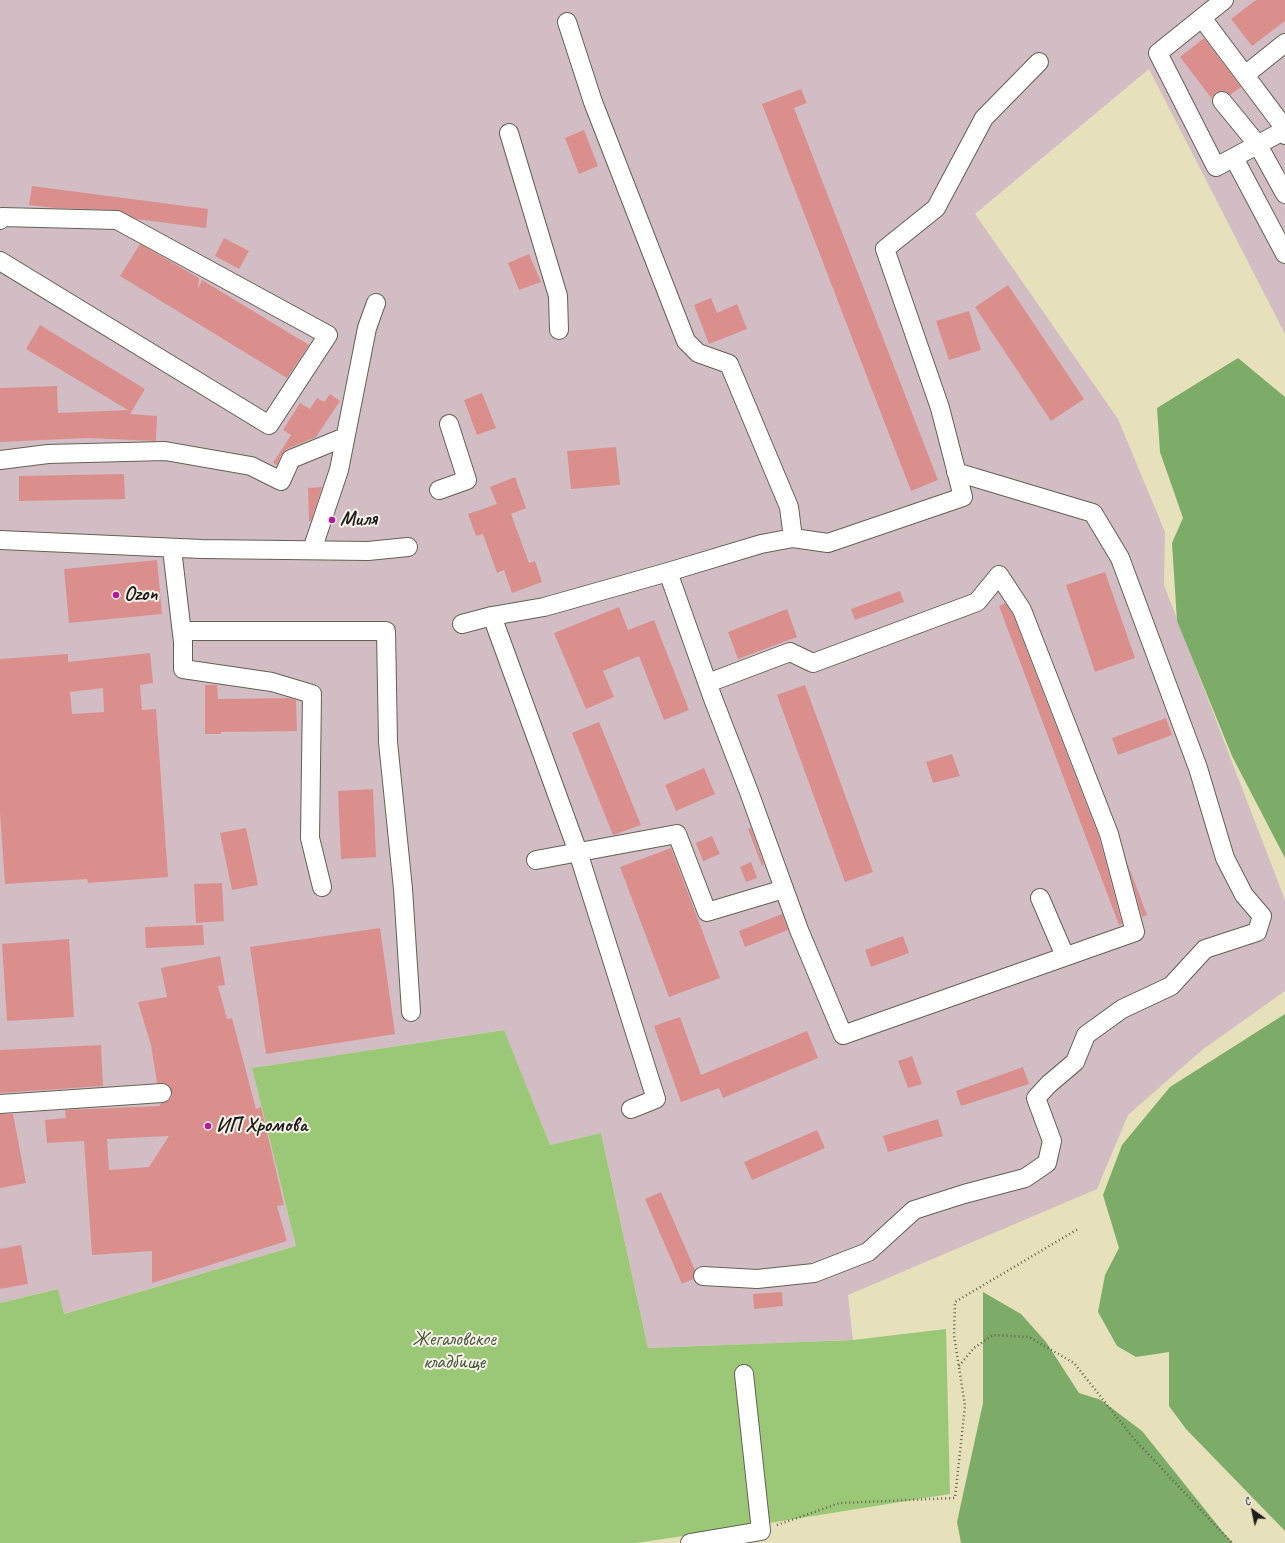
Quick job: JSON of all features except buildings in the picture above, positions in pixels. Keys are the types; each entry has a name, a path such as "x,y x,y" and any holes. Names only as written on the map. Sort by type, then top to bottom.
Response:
{"street":[{"path":"1202,18 1284,129 1258,145 1216,167 1158,53 1224,0"},
{"path":"567,22 593,102 686,341 698,353 729,364 789,507 793,538"},
{"path":"1244,75 1285,43"},
{"path":"462,624 492,616 544,607 761,544 793,538 828,543 963,497 940,408 885,249 936,208 984,118 1039,62"},
{"path":"1222,101 1258,145 1285,194"},
{"path":"509,133 558,296 559,330"},
{"path":"1234,158 1285,254"},
{"path":"0,220 2,217 117,220 328,335 269,425 0,261"},
{"path":"312,550 339,470 367,328 376,303"},
{"path":"438,490 467,480 449,424"},
{"path":"0,460 48,454 165,451 251,466 281,481 292,459 345,437"},
{"path":"703,1276 757,1279 814,1273 868,1252 914,1210 964,1194 1025,1178 1047,1163 1052,1141 1036,1098 1049,1084 1076,1062 1086,1035 1122,1009 1171,986 1205,949 1257,932 1262,916 1244,896 1225,858 1198,768 1120,558 1093,513 956,472"},
{"path":"0,540 172,549 368,551 408,547"},
{"path":"172,549 182,631 183,669 272,682 312,694 310,838 322,886"},
{"path":"668,572 708,683 799,930 843,1035 1135,932 1109,834 1022,610 999,575 978,602 813,663 790,652 708,683"},
{"path":"492,616 578,852 656,1099 631,1109"},
{"path":"182,631 386,631 388,742 403,889 411,1012"},
{"path":"536,860 677,834 707,912 784,889"},
{"path":"1040,898 1065,956"},
{"path":"0,1104 162,1093"},
{"path":"690,1543 761,1531 744,1374"}],"path":[{"path":"761,1531 840,1503 955,1498 965,1406 954,1335 955,1302 1078,1229"},
{"path":"959,1367 974,1348 993,1335 1029,1337 1074,1363 1135,1440 1232,1543"}],"shaded area":[{"path":"0,0 1285,0 1285,334 1149,69 975,214 1118,419 1165,532 1164,585 1285,900 1285,991 1202,1050 1128,1115 1097,1189 848,1295 853,1340 648,1348 601,1133 550,1145 503,1030 252,1068 296,1246 63,1314 58,1289 0,1303"}],"green space":[{"path":"1238,358 1285,397 1285,858 1232,756 1177,621 1172,543 1183,518 1160,452 1157,408"},
{"path":"1285,1014 1285,1531 1186,1429 1169,1406 1169,1352 1136,1357 1117,1346 1098,1312 1105,1275 1119,1248 1103,1195 1122,1145 1170,1087"},
{"name":"Жегаловское кладбище","path":"504,1030 550,1145 601,1133 648,1348 853,1340 946,1329 950,1494 636,1543 0,1543 0,1303 58,1289 64,1314 296,1246 252,1068"},
{"path":"983,1292 1021,1314 1046,1342 1079,1393 1101,1400 1142,1431 1233,1543 961,1543 957,1522 983,1403"}],"place":[{"name":"Миля","path":"332,520"},
{"name":"Ozon","path":"116,595"},
{"name":"ИП Хромова","path":"208,1126"}]}
